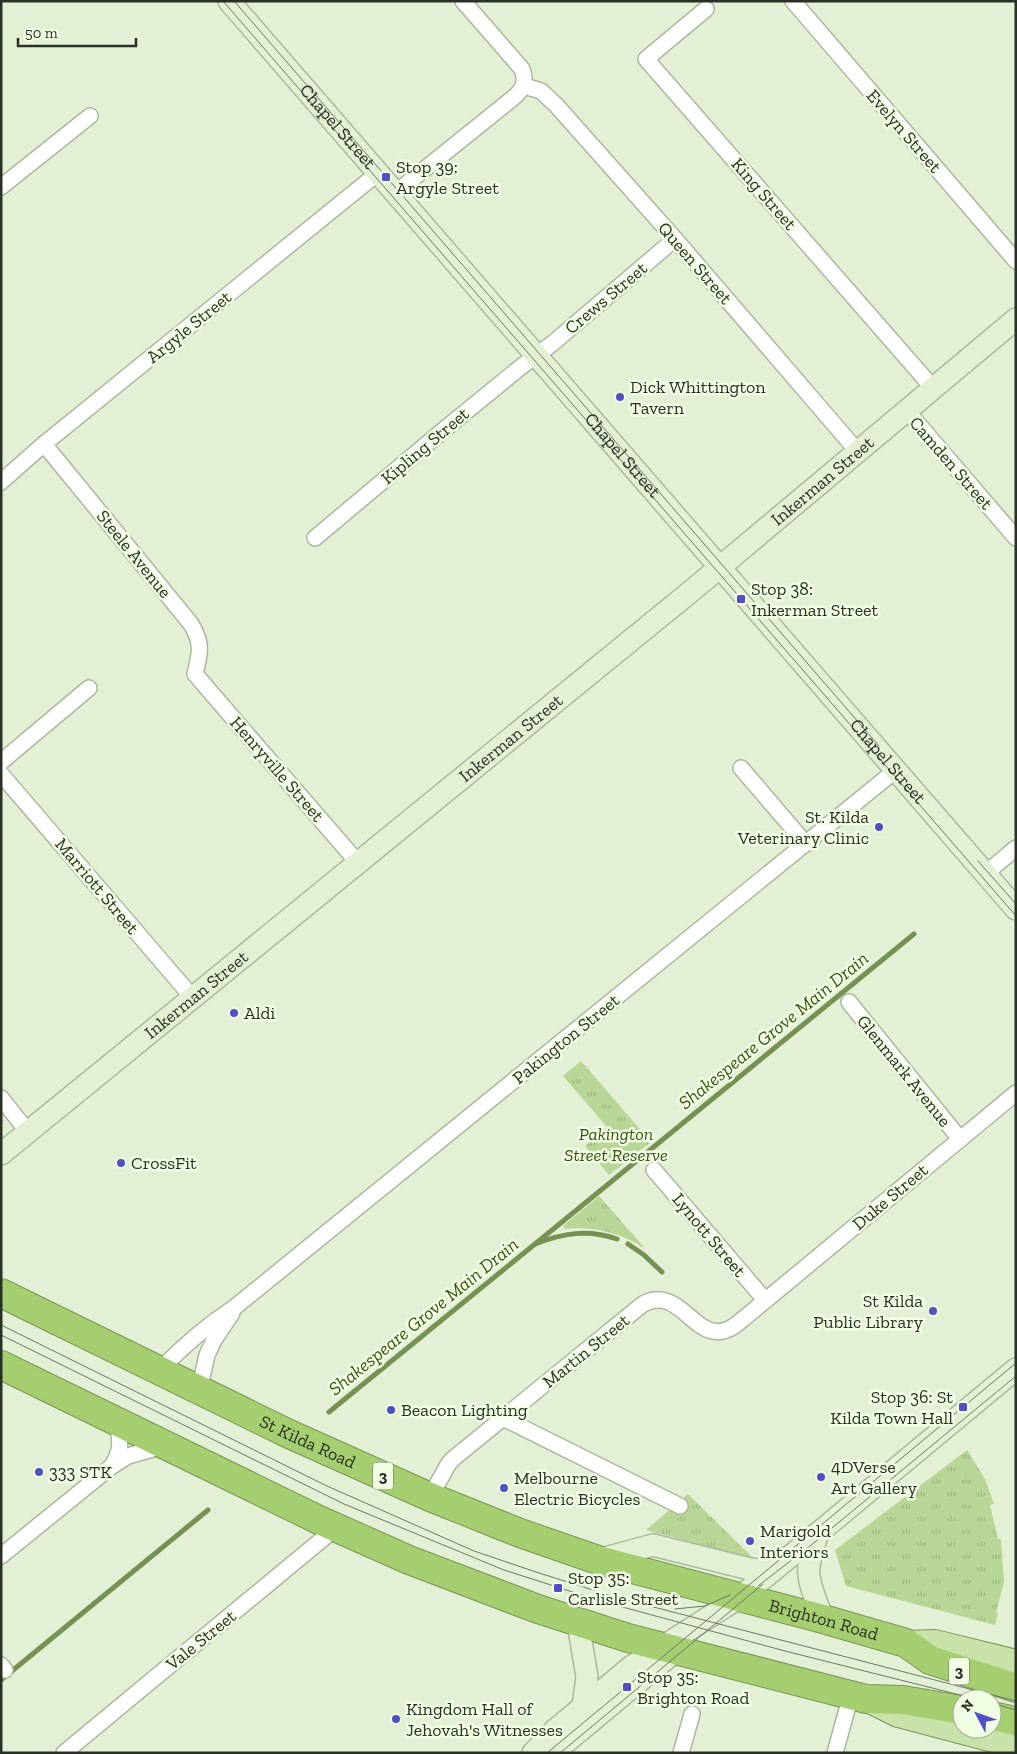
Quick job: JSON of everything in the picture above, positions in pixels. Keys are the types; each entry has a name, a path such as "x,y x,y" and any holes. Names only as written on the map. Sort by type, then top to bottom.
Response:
{"highway":[{"name":"St Kilda Road","path":"1,1292 198,1390 430,1497 520,1533 598,1560 741,1596"},
{"name":"3","path":"1,1365 318,1520 409,1560 538,1609 578,1623 668,1649 859,1697 903,1700 952,1708"},
{"name":"Brighton Road","path":"741,1596 906,1643 930,1660 1015,1678"}],"main road":[{"path":"859,1697 898,1715 1005,1734"}],"street":[{"name":"Chapel Street","path":"229,1 1016,910"},
{"path":"395,193 513,98 524,86 522,69 463,1"},
{"name":"Evelyn Street","path":"793,1 1016,261"},
{"name":"King Street","path":"706,9 646,59 934,388"},
{"name":"Queen Street","path":"524,86 541,91 556,105 675,239 858,452"},
{"path":"1,186 90,116"},
{"name":"Argyle Street","path":"1,482 44,444 378,173"},
{"name":"Crews Street","path":"536,356 675,239"},
{"name":"Inkerman Street","path":"1,1154 359,864 719,568 1016,319"},
{"name":"Kipling Street","path":"315,538 446,428 536,356"},
{"name":"Camden Street","path":"907,410 1016,538"},
{"name":"Steele Avenue","path":"44,444 191,624 196,633 200,650 195,674"},
{"name":"Henryville Street","path":"195,674 359,864"},
{"path":"1,762 89,688"},
{"path":"741,768 806,844"},
{"name":"Pakington Street","path":"159,1371 187,1342 235,1307 896,770"},
{"name":"Marriott Street","path":"1,774 194,998"},
{"path":"985,874 1016,848"},
{"name":"Glenmark Avenue","path":"849,1002 960,1139"},
{"name":"Duke Street","path":"765,1300 1016,1094"},
{"path":"1,1098 28,1132"},
{"name":"Lynott Street","path":"654,1170 765,1300"},
{"name":"Martin Street","path":"430,1497 449,1463 643,1304 651,1300 660,1299 674,1305 706,1329 713,1332 722,1331 737,1324 765,1300"},
{"name":"Pakington Street","path":"198,1390 207,1355 214,1340 235,1307"},
{"path":"553,1753 668,1649 741,1596 1016,1369"},
{"path":"503,1418 680,1506"},
{"path":"112,1466 120,1446 117,1421"},
{"path":"1,1556 112,1466 141,1451 166,1445"},
{"name":"Vale Street","path":"64,1753 337,1527"},
{"path":"818,1533 811,1558 809,1576 812,1591 823,1618"},
{"path":"598,1560 653,1545 750,1569 772,1571"},
{"path":"578,1623 587,1677 583,1706"},
{"path":"533,1753 583,1706 632,1666 668,1649"},
{"path":"835,1753 859,1697"},
{"path":"681,1753 692,1714"}],"green space":[{"name":"Pakington Street Reserve","path":"581,1061 651,1142 609,1175 585,1146 607,1127 563,1076"},
{"path":"599,1196 642,1247 624,1237 605,1231 585,1228 565,1229 563,1226"},
{"path":"967,1450 985,1479 994,1504 990,1505 998,1539 1001,1539 1004,1582 995,1625 846,1586 835,1550"},
{"path":"688,1494 754,1559 646,1530"}],"waterway":[{"name":"Shakespeare Grove Main Drain","path":"535,1244 914,934"},
{"name":"Shakespeare Grove Main Drain","path":"329,1412 535,1244 556,1237 586,1233 617,1239"},
{"path":"628,1244 644,1255 662,1272"},
{"name":"Shakespeare Grove Main Drain","path":"1,1680 208,1510"}],"tram line":[{"path":"223,1 1016,916"},
{"path":"234,1 879,746"},
{"path":"978,861 1016,904"},
{"path":"1,1325 327,1486 474,1551 615,1597 1016,1701"},
{"path":"1,1335 344,1504 504,1570 604,1602 785,1651 952,1693"},
{"path":"547,1753 1016,1363"},
{"path":"758,1586 815,1542 1016,1376"},
{"path":"560,1753 763,1584"},
{"path":"675,1609 705,1606 730,1595"},
{"path":"1002,1706 1016,1710"}],"place":[{"name":"Stop 39: Argyle Street","path":"386,177"},
{"name":"Dick Whittington Tavern","path":"620,397"},
{"name":"Stop 38: Inkerman Street","path":"741,599"},
{"name":"St. Kilda Veterinary Clinic","path":"879,827"},
{"name":"Aldi","path":"234,1013"},
{"name":"CrossFit","path":"121,1163"},
{"name":"St Kilda Public Library","path":"933,1311"},
{"name":"Stop 36: St Kilda Town Hall","path":"963,1407"},
{"name":"Beacon Lighting","path":"391,1410"},
{"name":"333 STK","path":"39,1472"},
{"name":"4DVerse Art Gallery","path":"821,1477"},
{"name":"Melbourne Electric Bicycles","path":"504,1488"},
{"name":"Marigold Interiors","path":"750,1541"},
{"name":"Stop 35: Carlisle Street","path":"558,1588"},
{"name":"Stop 35: Brighton Road","path":"627,1687"},
{"name":"Kingdom Hall of Jehovah's Witnesses","path":"396,1719"}]}
